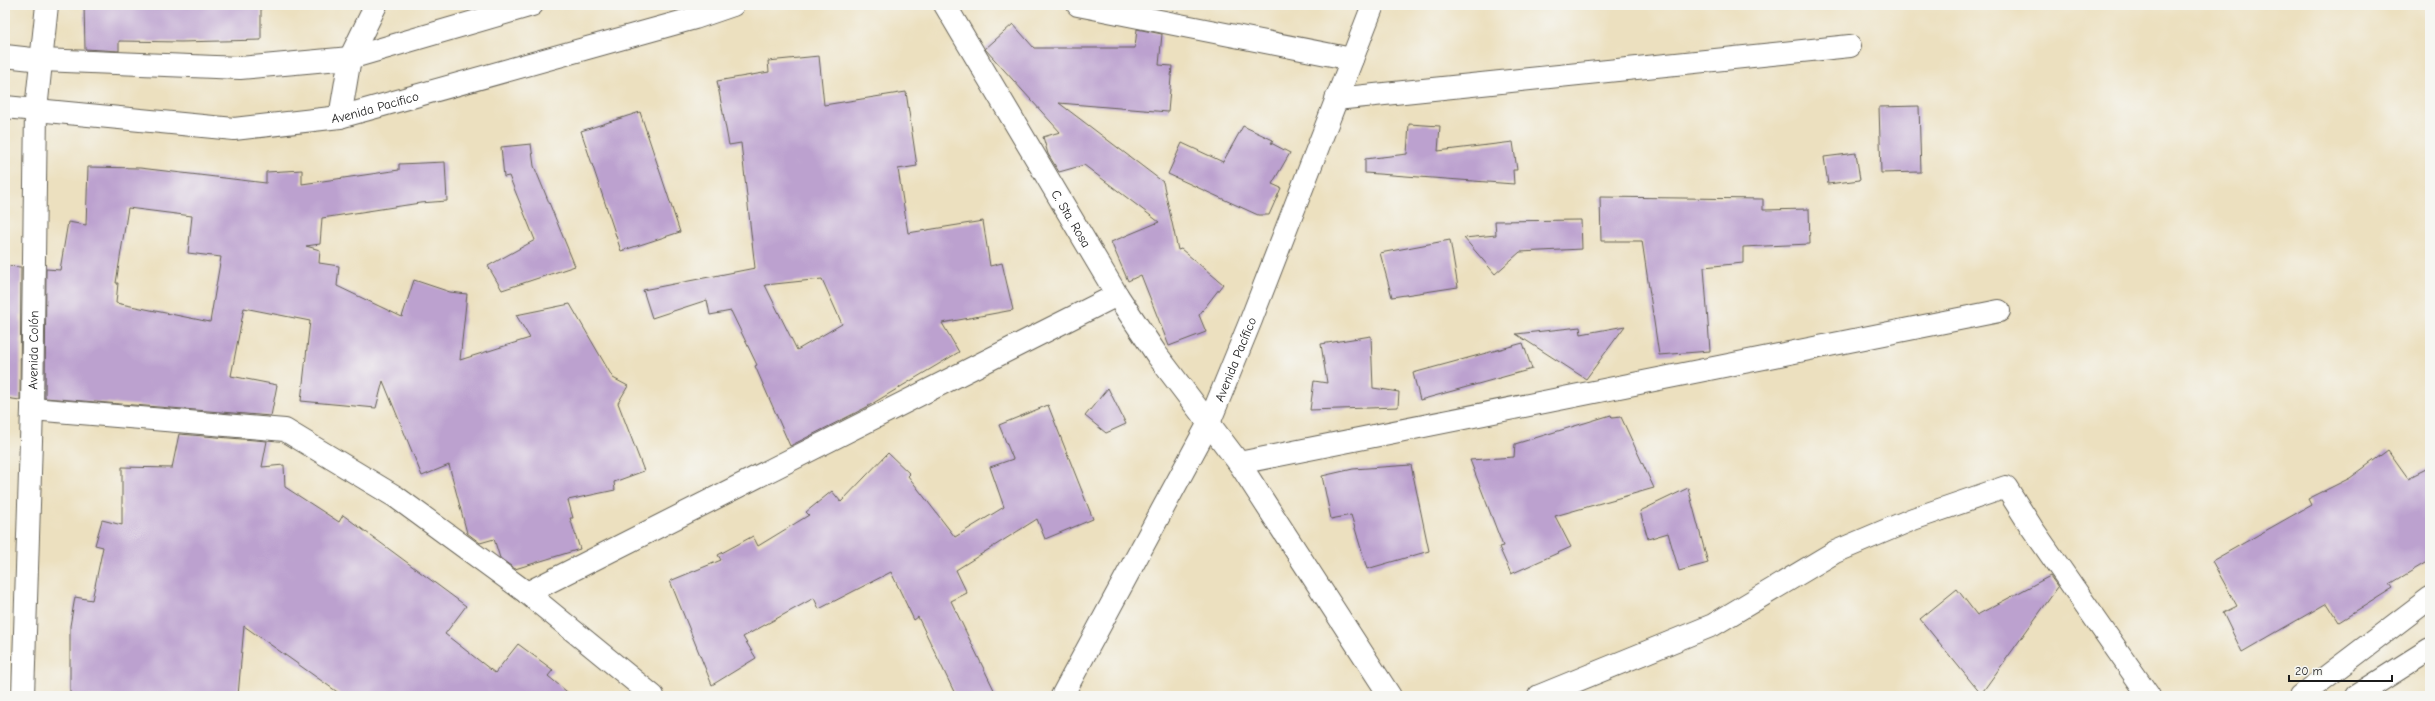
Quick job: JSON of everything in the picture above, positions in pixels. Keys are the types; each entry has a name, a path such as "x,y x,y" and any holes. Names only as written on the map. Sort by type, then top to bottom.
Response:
{"street":[{"name":"Avenida Colón","path":"23,696 32,409 36,110 47,5"},
{"path":"340,117 350,58 376,5"},
{"path":"5,56 41,60 240,68 350,58 532,5"},
{"name":"Avenida Pacifico","path":"5,107 234,129 340,117 692,12 733,5"},
{"name":"C. Sta. Rosa","path":"945,5 1117,295 1157,355 1239,463 1390,696"},
{"path":"1078,5 1352,58"},
{"name":"Avenida Pacífico","path":"1062,696 1209,423 1251,320 1373,5"},
{"path":"1336,99 1850,46"},
{"path":"527,593 1117,295"},
{"path":"1239,463 1999,311"},
{"path":"32,409 285,430 396,497 527,593 653,696"},
{"path":"1539,696 1712,625 1835,552 1913,519 2006,487 2032,528 2149,696"},
{"path":"2301,696 2430,598"},
{"path":"2356,696 2430,648"}],"building":[{"path":"84,5 261,5 261,40 181,42 119,41 119,51 85,49"},
{"path":"1013,24 1034,48 1135,48 1137,29 1162,34 1159,65 1172,66 1168,112 1059,103 1163,182 1178,250 1181,249 1223,284 1199,315 1206,332 1169,346 1141,275 1128,281 1111,242 1159,222 1084,165 1059,172 1048,154 1043,137 1060,132 985,49"},
{"path":"819,56 824,105 906,92 917,166 898,169 908,233 983,221 990,266 1002,263 1013,310 942,323 959,352 865,408 790,446 755,366 757,365 731,311 710,315 707,300 652,318 643,290 755,268 741,143 729,145 717,81 769,72 768,61","holes":["822,279 842,324 797,350 765,285"]},
{"path":"1919,106 1921,172 1881,173 1879,107"},
{"path":"640,112 680,232 621,251 581,131"},
{"path":"1409,124 1440,126 1438,151 1513,142 1517,170 1513,170 1514,184 1365,173 1365,159 1407,154"},
{"path":"1243,126 1273,140 1271,143 1290,153 1272,184 1281,188 1269,215 1258,215 1168,174 1182,143 1223,162"},
{"path":"531,144 534,166 575,266 502,290 488,266 535,240 509,176 504,177 501,147"},
{"path":"1856,153 1860,180 1828,184 1824,157"},
{"path":"445,162 447,201 420,203 322,218 320,244 306,246 320,250 319,263 339,266 337,286 402,317 414,280 450,292 467,294 460,360 530,338 516,315 570,304 613,378 628,386 618,403 644,471 614,482 615,490 568,500 573,518 570,518 580,549 515,569 500,558 494,539 480,543 467,533 449,465 422,476 383,381 376,408 301,401 310,321 244,308 231,376 277,385 271,416 45,398 46,269 60,270 68,222 86,225 88,167 140,168 266,183 266,172 302,170 302,184 399,170 399,164","holes":["128,208 192,216 188,253 221,257 210,322 116,303 118,283 116,283"]},
{"path":"1600,197 1763,199 1763,210 1809,209 1810,244 1743,247 1743,263 1704,267 1710,351 1659,355 1642,241 1601,241"},
{"path":"1581,220 1582,249 1520,252 1495,274 1464,238 1496,235 1495,221"},
{"path":"1450,240 1458,287 1392,297 1380,253"},
{"path":"5,266 21,267 20,400 5,398"},
{"path":"1625,326 1586,379 1516,334 1580,327 1581,334"},
{"path":"1371,336 1373,388 1399,392 1398,407 1310,410 1314,381 1327,383 1321,344"},
{"path":"1523,343 1532,369 1420,400 1413,373"},
{"path":"1108,388 1126,424 1106,433 1085,416"},
{"path":"1048,405 1093,519 1045,539 1037,519 956,570 967,593 951,601 997,696 956,696 918,617 914,620 891,572 819,609 814,598 743,637 756,658 712,685 670,581 721,560 718,555 753,536 758,546 809,515 806,512 832,491 841,502 888,453 910,474 908,476 955,537 1004,507 990,467 1013,459 999,425"},
{"path":"1611,415 1612,418 1621,417 1654,488 1555,516 1571,547 1511,574 1499,547 1503,546 1470,460 1514,457 1515,444"},
{"path":"179,434 267,441 262,467 284,465 285,487 339,522 343,515 466,606 445,634 495,673 518,644 553,670 548,676 572,696 343,696 244,626 238,696 70,696 70,626 75,597 92,600 103,547 95,545 102,520 122,525 122,467 172,468"},
{"path":"2388,450 2408,478 2430,467 2430,560 2390,584 2393,588 2339,622 2327,603 2242,652 2223,613 2237,606 2212,561 2311,505 2308,499 2350,478"},
{"path":"1411,465 1429,551 1367,569 1351,515 1331,519 1322,476 1353,469"},
{"path":"1688,488 1708,563 1679,571 1668,533 1648,539 1640,511"},
{"path":"2050,576 2058,587 1981,694 1920,619 1957,589 1977,615"}]}
